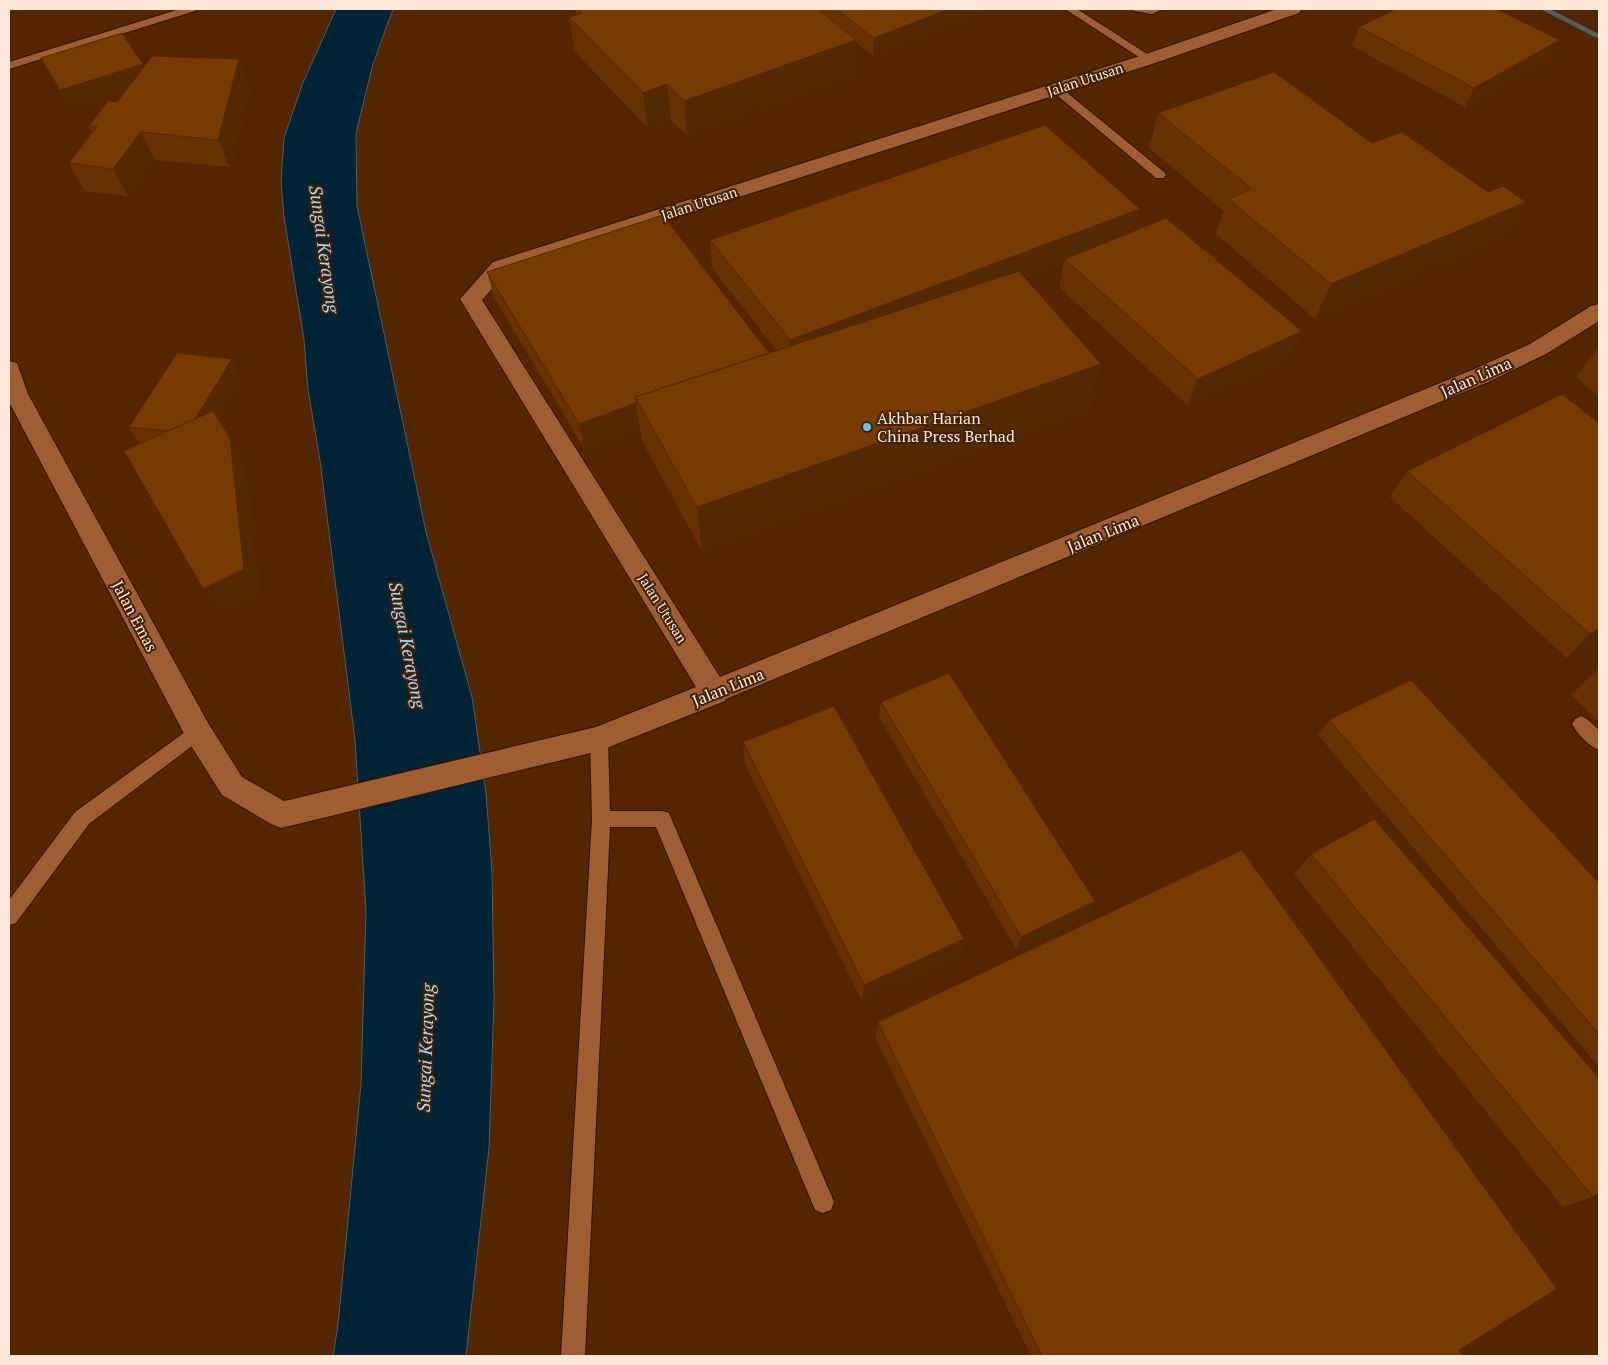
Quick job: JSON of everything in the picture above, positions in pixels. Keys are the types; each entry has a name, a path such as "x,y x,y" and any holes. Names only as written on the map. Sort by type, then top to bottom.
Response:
{"street":[{"name":"Jalan Utusan","path":"715,693 472,300 500,267 1149,59 1293,9"},
{"name":"Jalan Lima","path":"281,815 599,739 715,693 1480,376 1538,349 1599,311"},
{"name":"Jalan Emas","path":"11,383 198,732 232,786 281,815"}],"lane":[{"path":"9,66 191,9"},
{"path":"1070,9 1149,59"},
{"path":"1138,9 1152,11 1158,9"},
{"path":"1056,89 1160,175"},
{"path":"1581,724 1599,742"},
{"path":"9,916 82,818 198,732"},
{"path":"573,1356 601,818 599,739"},
{"path":"601,818 662,819 824,1202"}],"water":[{"name":"Sungai Kerayong","path":"336,9 393,9 373,64 356,133 357,206 426,532 472,697 486,793 492,872 494,1000 489,1148 466,1356 333,1356 338,1325 361,1084 366,911 355,740 320,460 308,390 304,339 284,217 281,182 284,138 302,85"}],"building":[{"path":"578,9 818,9 856,40 684,101 667,84 643,93 569,17 582,13"},
{"path":"836,9 949,9 874,38"},
{"path":"1396,9 1496,9 1560,40 1474,88 1359,27"},
{"path":"122,33 143,64 60,90 41,58"},
{"path":"152,56 239,59 218,140 141,132 113,169 69,163 97,126 89,126 108,101 117,102"},
{"path":"1274,72 1372,143 1402,132 1488,192 1503,186 1526,202 1331,284 1228,199 1252,189 1158,113"},
{"path":"1045,125 1140,209 790,340 710,240"},
{"path":"663,215 769,353 635,397 636,403 579,424 487,272"},
{"path":"1166,218 1302,331 1198,379 1065,259"},
{"path":"1019,271 1101,364 697,507 635,397"},
{"path":"177,353 232,359 195,419 168,431 129,427"},
{"path":"1562,394 1599,423 1599,629 1590,634 1407,471"},
{"path":"213,411 230,438 244,569 203,589 124,451"},
{"path":"949,673 1095,901 1021,937 881,702"},
{"path":"1411,680 1599,883 1599,1034 1329,720"},
{"path":"834,706 964,939 864,985 743,742"},
{"path":"1374,819 1599,1078 1599,1193 1593,1197 1311,854"},
{"path":"1242,850 1557,1289 1459,1350 1463,1356 1042,1356 878,1022"}],"waterway":[{"path":"1544,9 1599,37"}],"place":[{"name":"Akhbar Harian China Press Berhad","path":"867,427"}]}
